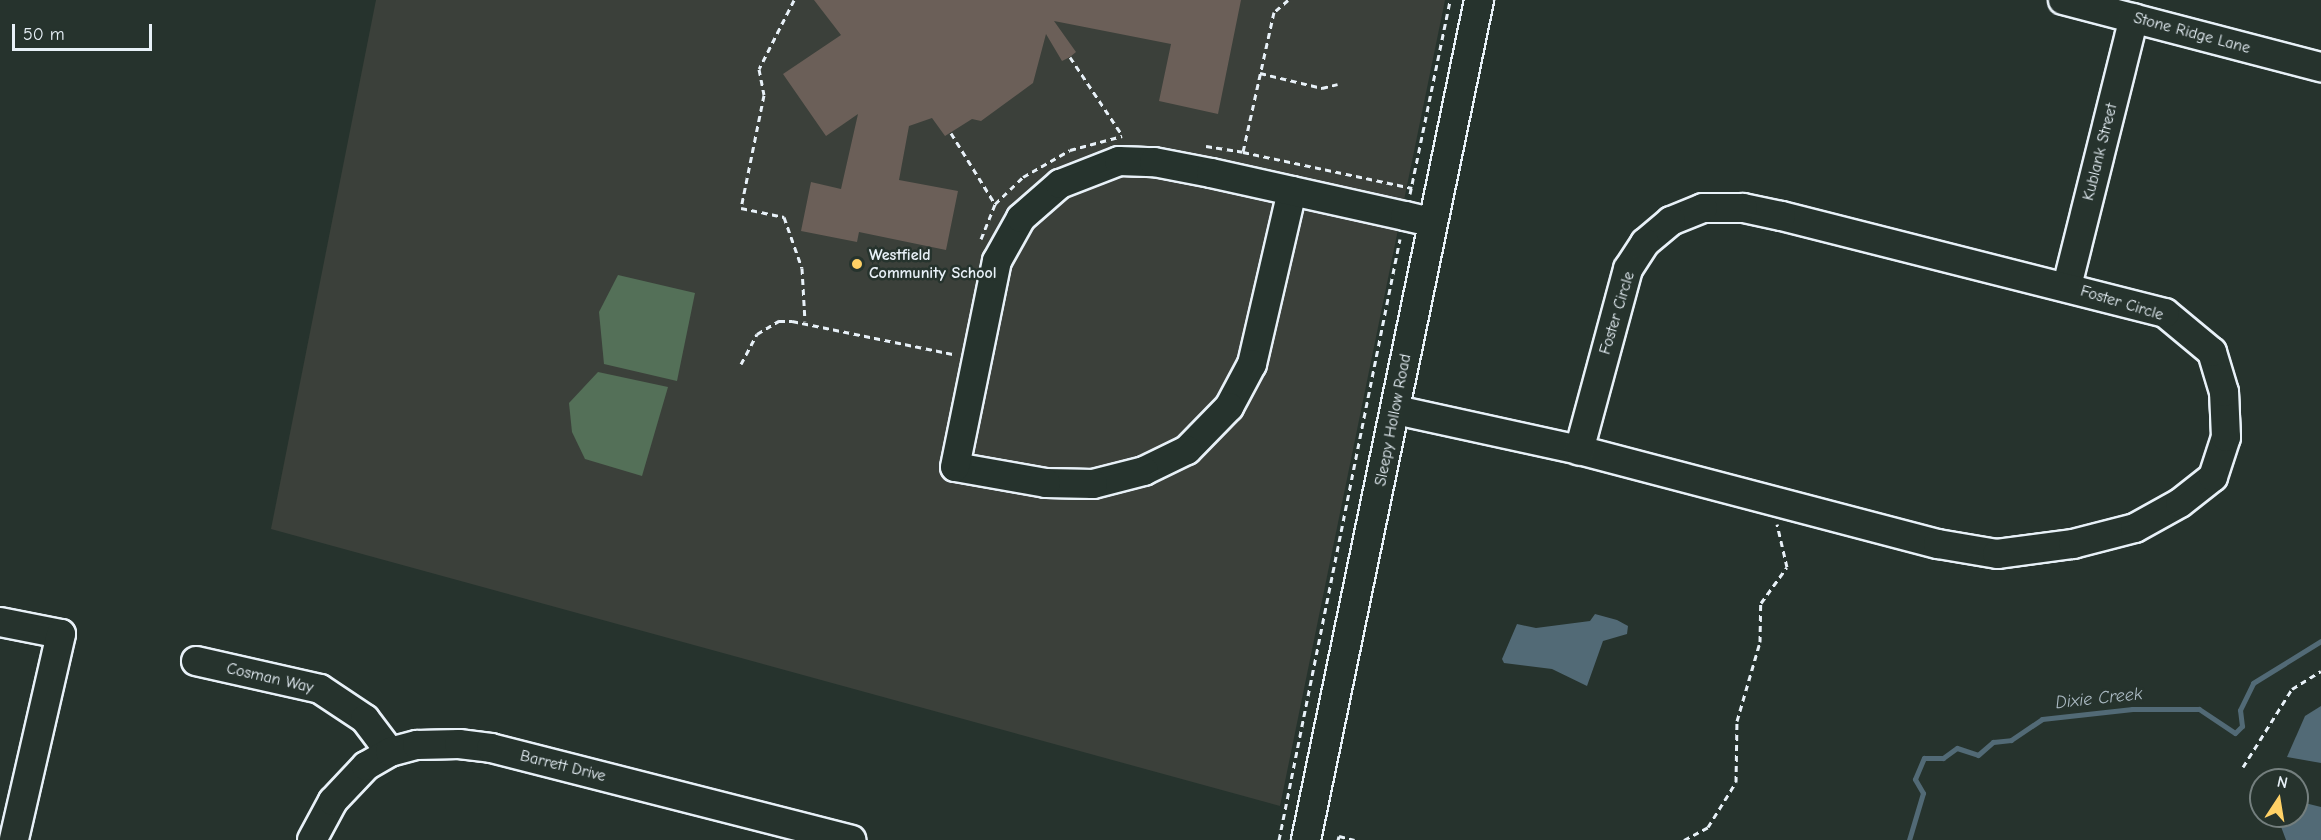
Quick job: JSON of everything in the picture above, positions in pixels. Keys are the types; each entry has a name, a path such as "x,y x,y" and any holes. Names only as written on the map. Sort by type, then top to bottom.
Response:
{"street":[{"name":"Sleepy Hollow Road","path":"1306,840 1396,410 1418,219 1479,0"},
{"name":"Stone Ridge Lane","path":"2063,0 2321,67"},
{"name":"Kublank Street","path":"2067,286 2134,18"},
{"path":"1292,191 1252,364 1229,407 1187,450 1144,471 1093,484 1046,483 955,467 992,277 1011,233 1035,204 1074,177 1131,159 1292,191 1418,219"},
{"name":"Foster Circle","path":"1396,410 1580,450 1781,505 1938,544 1997,554 2073,544 2135,528 2180,503 2213,477 2226,437 2224,392 2212,352 2165,313 2067,286 1771,214 1703,208 1671,221 1645,243 1628,269 1580,450"},
{"path":"0,622 61,634 14,840"},
{"name":"Cosman Way","path":"196,661 320,689 365,719 390,752"},
{"name":"Barrett Drive","path":"312,840 333,801 366,766 390,752 417,745 491,748 851,840"}],"path":[{"path":"794,0 759,69 764,94 741,208 784,217 802,268 805,321"},
{"path":"1243,152 1274,12 1288,0"},
{"path":"1279,840 1418,219 1412,188 1450,0"},
{"path":"1070,57 1122,136"},
{"path":"1260,73 1322,88 1338,84"},
{"path":"951,133 995,204"},
{"path":"978,252 995,204 1023,177 1070,150 1129,136"},
{"path":"1201,146 1243,152 1412,188"},
{"path":"741,364 757,334 779,321 805,321 956,354"},
{"path":"954,365 958,343"},
{"path":"1684,840 1708,827 1736,782 1737,721 1760,642 1761,603 1786,567 1776,531 1781,505"},
{"path":"2243,767 2292,689 2321,671"},
{"path":"1338,840 1339,836 1355,840"}],"shaded area":[{"name":"Westfield Community School","path":"376,0 1445,0 1280,806 271,529"}],"green space":[{"path":"618,275 695,293 677,381 604,364 599,312"},
{"path":"598,372 668,387 642,476 585,459 572,432 569,403"}],"water":[{"path":"1595,614 1617,620 1628,626 1627,634 1603,641 1587,686 1552,669 1504,663 1502,659 1517,624 1536,628 1590,621"},
{"path":"2321,706 2321,763 2287,757 2305,716"},
{"path":"2309,804 2321,807 2321,840 2286,840 2282,828 2309,828"}],"building":[{"path":"814,0 1241,0 1218,114 1159,101 1171,44 1054,21 1076,52 1070,57 1062,61 1046,34 1033,83 981,121 972,119 945,136 932,118 909,126 899,180 958,191 946,250 859,232 857,242 801,231 811,182 841,189 858,114 826,136 783,74 841,35"}],"waterway":[{"name":"Dixie Creek","path":"1909,840 1923,793 1915,779 1924,758 1943,758 1957,748 1978,755 1993,742 2011,740 2042,719 2132,709 2199,709 2235,733 2242,726 2240,710 2253,683 2321,641"}],"place":[{"name":"Westfield Community School","path":"857,264"}]}
